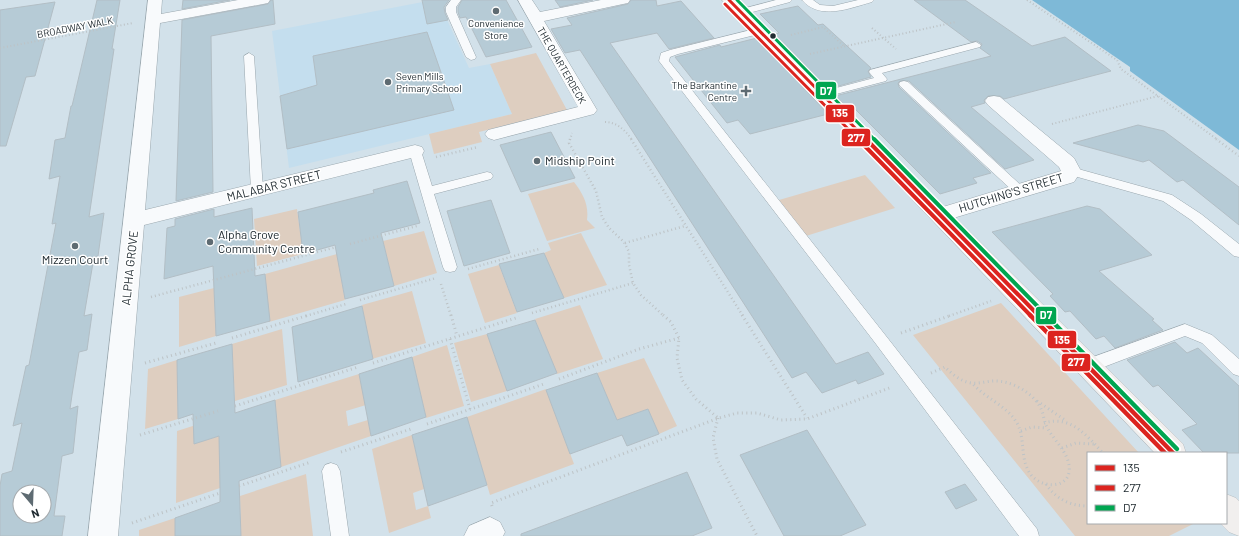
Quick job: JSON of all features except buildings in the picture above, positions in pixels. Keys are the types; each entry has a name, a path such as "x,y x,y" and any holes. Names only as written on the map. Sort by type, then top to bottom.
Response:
{"main road":[{"path":"735,6 1172,452"},
{"path":"1227,509 1239,522"}],"street":[{"path":"154,10 263,0"},
{"name":"THE QUARTERDECK","path":"494,134 588,110 525,0"},
{"name":"THE QUARTERDECK","path":"535,18 623,0"},
{"name":"ALPHA GROVE","path":"103,535 154,10"},
{"name":"HUTCHING'S STREET","path":"940,215 1067,177 1071,171 1067,163 994,101"},
{"name":"MALABAR STREET","path":"134,220 257,190 416,157"}],"lane":[{"path":"456,0 451,7 451,12 471,57"},
{"path":"735,6 787,0"},
{"path":"807,0 818,8 833,9 868,0"},
{"path":"759,31 674,52 665,56 664,61 881,340 1030,536"},
{"path":"821,95 882,79 874,72 976,45"},
{"path":"249,56 257,190"},
{"path":"904,84 1020,191"},
{"path":"416,157 428,191 450,266"},
{"path":"1071,171 1167,198 1196,216 1239,252"},
{"path":"428,191 487,176"},
{"path":"1088,366 1185,330 1207,339 1239,368"},
{"path":"331,471 340,536"}],"path":[{"path":"1027,0 1117,60 1121,69 1239,156"},
{"name":"BROADWAY WALK","path":"0,48 154,10"},
{"path":"810,54 956,22"},
{"path":"789,35 823,28 845,47"},
{"path":"872,28 912,62"},
{"path":"1028,130 1158,96"},
{"path":"603,122 610,122 625,130 807,418"},
{"path":"572,131 569,143 596,191 602,217 608,228 625,243 629,252 629,265 633,283 640,295 671,322 679,338 677,358 682,380 696,399 718,418"},
{"path":"416,157 497,142 494,134"},
{"path":"350,244 437,221"},
{"path":"625,243 685,226"},
{"path":"126,304 336,247"},
{"path":"439,278 457,336"},
{"path":"532,313 633,283"},
{"path":"881,340 1016,292"},
{"path":"232,338 346,304"},
{"path":"373,363 519,317"},
{"path":"559,379 639,349 679,338"},
{"path":"450,339 470,409"},
{"path":"119,370 216,342"},
{"path":"235,406 358,367"},
{"path":"941,369 946,367 954,375 972,383 976,388 1008,412 1021,431 1022,452 1031,475 1039,482 1046,484 1063,482 1069,477 1071,470 1062,448 1044,423 1042,409 1035,400"},
{"path":"485,534 499,528 491,503 718,418 737,413 757,413 781,420 807,418 910,380"},
{"path":"972,383 993,381 1004,382 1015,386 1068,422 1102,452"},
{"path":"427,424 544,384"},
{"path":"112,444 218,411"},
{"path":"718,418 713,438 717,459 757,536"},
{"path":"1044,423 1059,419 1068,422"},
{"path":"1021,431 1032,427 1047,428"},
{"path":"1062,448 1076,443 1094,444"},
{"path":"1046,484 1056,497 1082,506 1087,506"},
{"path":"103,535 220,493"}],"shaded area":[{"name":"Seven Mills Primary School","path":"438,0 469,68 490,64 512,114 289,168 272,31"},
{"path":"536,53 567,110 479,132 482,142 434,154 429,134 512,114 490,64"},
{"path":"865,175 895,208 806,236 779,200"},
{"path":"574,182 585,200 587,220 595,228 547,241 528,194"},
{"path":"297,209 303,254 257,266 254,219"},
{"path":"424,231 437,273 394,286 383,241"},
{"path":"581,233 607,285 564,298 544,253 551,250 548,243"},
{"path":"337,254 345,300 269,322 265,274"},
{"path":"499,265 517,313 485,323 468,274"},
{"path":"214,288 216,336 179,347 179,297"},
{"path":"412,291 426,343 372,359 362,305"},
{"path":"1001,303 1138,452 1087,452 1087,524 1193,524 1169,536 1075,536 913,335"},
{"path":"580,305 603,359 557,374 535,319"},
{"path":"282,329 287,385 235,401 232,344"},
{"path":"487,334 507,391 471,402 454,343"},
{"path":"447,345 464,406 426,418 412,357"},
{"path":"644,358 677,426 659,434 648,409 617,420 597,373"},
{"path":"177,360 178,419 145,429 148,369"},
{"path":"359,374 366,405 346,411 348,426 368,420 371,436 281,467 275,400"},
{"path":"546,389 574,464 490,495 467,417"},
{"path":"218,418 194,430 194,444 219,436 220,488 176,503 177,431"},
{"path":"412,435 424,489 413,493 416,510 428,506 431,518 389,533 372,449"},
{"path":"306,474 313,536 241,536 240,496"},
{"path":"175,518 175,536 139,536 139,530"}],"water":[{"path":"1032,0 1239,0 1239,150 1130,71 1130,67"}],"transit line":[{"name":"135","path":"729,0 1172,452"},
{"name":"D7","path":"737,0 1177,449"},
{"name":"277","path":"725,4 1164,452"}],"place":[{"name":"Convenience Store","path":"496,11"},
{"name":"Seven Mills Primary School","path":"388,82"},
{"name":"The Barkantine Centre","path":"746,91"},
{"name":"Midship Point","path":"537,161"},
{"name":"Alpha Grove Community Centre","path":"210,242"},
{"name":"Mizzen Court","path":"75,246"}]}
